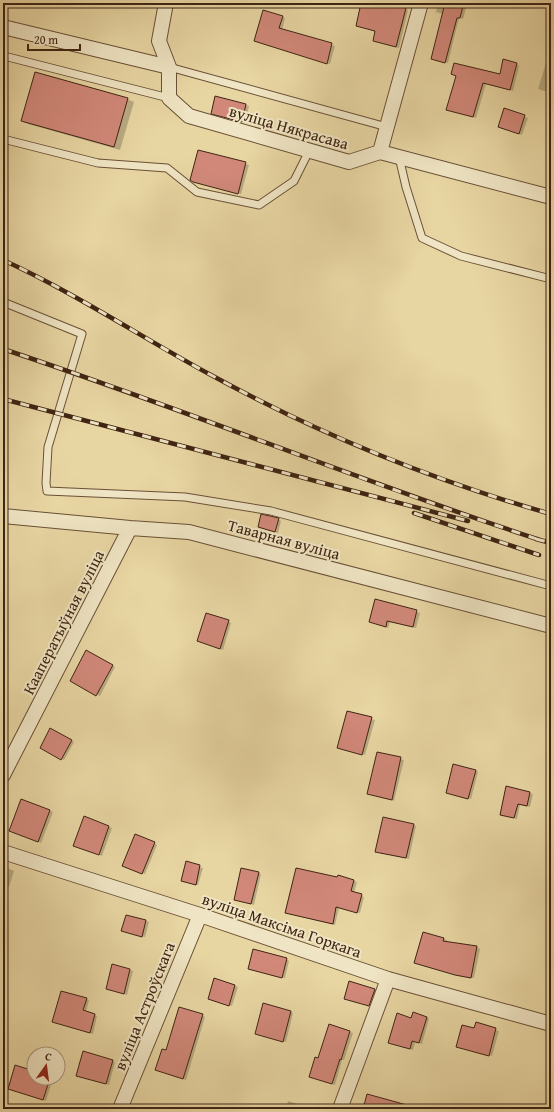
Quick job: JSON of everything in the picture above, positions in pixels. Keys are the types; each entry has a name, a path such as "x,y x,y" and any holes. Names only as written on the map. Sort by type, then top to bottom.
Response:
{"street":[{"path":"166,3 159,40 169,67 169,98"},
{"path":"421,3 380,152 551,197"},
{"path":"3,27 169,67"},
{"name":"вуліца Някрасава","path":"169,98 189,116 350,162 380,152"},
{"name":"Таварная вуліца","path":"3,516 189,532 551,626"},
{"name":"Кааператыўная вуліца","path":"3,775 130,528"},
{"name":"вуліца Максіма Горкага","path":"3,852 200,915 388,979 551,1024"},
{"name":"вуліца Астроўскага","path":"120,1109 200,915"},
{"path":"340,1109 388,979"}],"lane":[{"path":"3,57 4,56 169,98"},
{"path":"169,67 387,127"},
{"path":"3,139 98,163 167,168 197,192 259,205 294,181 309,151"},
{"path":"399,157 406,187 422,238 461,256 551,279"},
{"path":"3,302 82,334 48,447 46,482 47,492 185,497 271,511 551,586"}],"building":[{"path":"361,3 386,3 406,8 396,47 373,41 375,31 356,26"},
{"path":"445,3 453,3 463,6 460,18 457,18 445,63 431,59"},
{"path":"263,10 283,16 279,28 332,43 327,64 254,41"},
{"path":"503,59 517,63 510,90 483,83 473,117 446,110 456,76 451,74 454,63 500,74"},
{"path":"35,72 128,98 114,147 21,121"},
{"path":"215,96 246,104 242,122 211,114"},
{"path":"504,108 525,115 519,134 498,127"},
{"path":"198,150 246,162 238,194 190,180"},
{"path":"261,514 279,518 275,532 258,527"},
{"path":"375,599 417,610 413,627 387,621 386,627 369,622"},
{"path":"206,613 229,620 220,649 197,641"},
{"path":"86,650 113,665 96,696 70,681"},
{"path":"347,711 372,717 362,755 337,748"},
{"path":"50,728 72,740 61,760 40,748"},
{"path":"377,752 401,757 392,800 367,794"},
{"path":"453,764 476,770 468,799 446,793"},
{"path":"506,786 530,792 527,806 518,804 514,818 500,815"},
{"path":"21,799 50,810 38,842 9,831"},
{"path":"84,816 109,826 99,855 73,846"},
{"path":"383,817 414,824 406,858 375,852"},
{"path":"135,834 155,842 142,874 122,866"},
{"path":"186,861 200,865 196,885 181,881"},
{"path":"241,868 259,872 251,904 234,900"},
{"path":"296,868 337,877 338,875 354,880 351,891 362,894 357,913 336,907 333,924 285,913"},
{"path":"126,915 146,920 142,937 121,931"},
{"path":"423,932 444,938 443,941 477,946 471,978 414,963"},
{"path":"253,949 287,958 282,978 248,969"},
{"path":"112,964 130,969 124,994 106,989"},
{"path":"214,978 235,985 229,1006 208,999"},
{"path":"349,981 375,989 369,1006 344,999"},
{"path":"61,991 87,998 83,1010 95,1014 90,1033 52,1022"},
{"path":"263,1003 291,1011 283,1042 255,1034"},
{"path":"179,1007 203,1014 183,1079 155,1070 162,1049 166,1050"},
{"path":"413,1012 427,1017 419,1043 412,1041 410,1049 388,1043 397,1013 411,1018"},
{"path":"476,1022 496,1028 489,1056 456,1047 462,1025 474,1028"},
{"path":"329,1024 350,1031 332,1084 309,1077 315,1057 318,1058"},
{"path":"83,1051 113,1060 106,1084 76,1076"},
{"path":"15,1065 26,1068 26,1086 47,1086 43,1100 8,1089"},
{"path":"367,1094 407,1105 406,1109 363,1109"}],"railway":[{"path":"3,260 82,301 185,361 293,417 420,471 464,487 551,514"},
{"path":"3,349 138,396 406,494 540,540"},
{"path":"3,399 468,521"},
{"path":"414,513 539,555"},
{"path":"536,539 551,543"}]}
